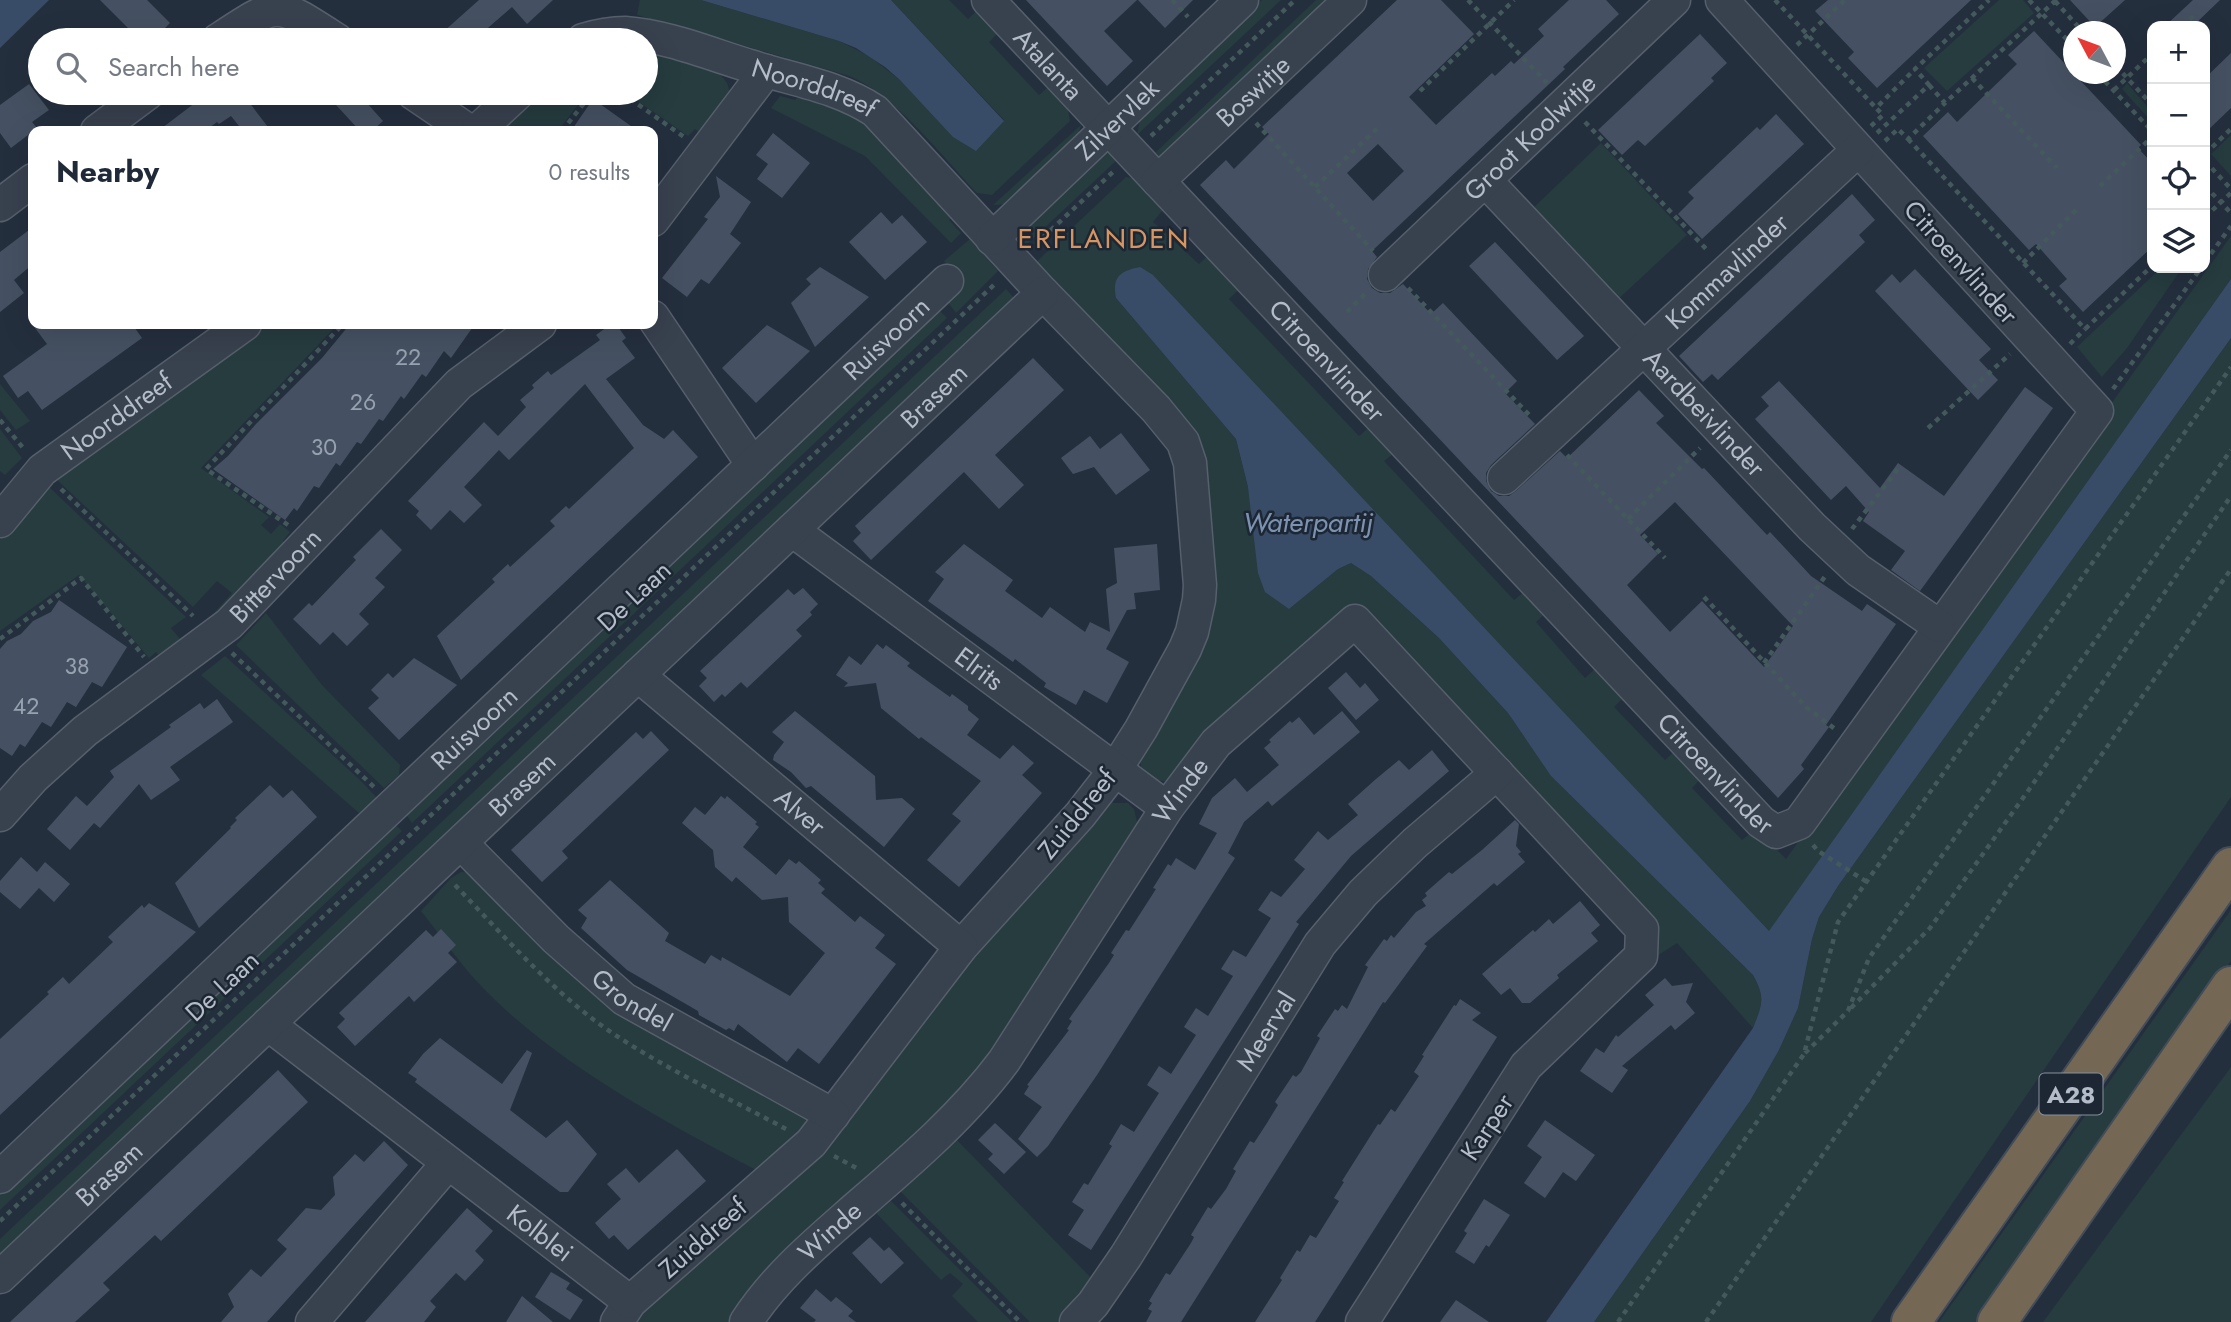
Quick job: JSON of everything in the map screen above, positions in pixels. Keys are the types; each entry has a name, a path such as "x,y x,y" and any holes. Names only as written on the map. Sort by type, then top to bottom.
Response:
{"highway":[{"name":"A28","path":"1911,1322 2231,867"},
{"name":"A28","path":"1997,1322 2228,991"}],"street":[{"name":"Atalanta","path":"988,0 1108,127"},
{"name":"Zilvervlek","path":"992,239 1242,0"},
{"name":"Boswitje","path":"1158,181 1350,0"},
{"name":"Groot Koolwitje","path":"1388,272 1674,0"},
{"name":"Citroenvlinder","path":"1108,127 1158,181 1487,493 1761,822 1776,832 1799,823 2097,411 2029,337 1872,139 1779,62 1722,0"},
{"path":"234,28 264,8 290,4 321,28"},
{"name":"Noorddreef","path":"658,39 814,83 858,100 875,111 992,239"},
{"path":"658,214 705,162 766,71"},
{"path":"104,126 132,105"},
{"path":"431,105 462,126"},
{"path":"483,126 506,105"},
{"name":"Kommavlinder","path":"1487,493 1872,139"},
{"name":"Aardbeivlinder","path":"1485,180 1812,527 1858,570 1939,626"},
{"path":"0,205 28,184"},
{"name":"Zuiddreef","path":"624,1312 811,1143 961,947 1080,815 1115,770 1141,729 1192,632 1200,585 1190,463 1183,442 1156,409 992,239"},
{"name":"Ruisvoorn","path":"0,1177 947,281"},
{"name":"Brasem","path":"0,1276 1042,293"},
{"path":"658,324 753,465"},
{"name":"Noorddreef","path":"0,521 42,470 238,329"},
{"name":"Bittervoorn","path":"0,815 52,759 85,731 229,624 315,547 459,384 533,329"},
{"name":"Elrits","path":"792,530 1167,808"},
{"name":"Winde","path":"746,1322 770,1288 796,1261 884,1184 963,1110 992,1078 1167,808 1216,743 1354,621 1643,929 1641,956"},
{"name":"Alver","path":"638,676 961,947"},
{"name":"Meerval","path":"1076,1322 1093,1304 1126,1256 1320,944 1363,893 1415,843 1497,773"},
{"name":"Grondel","path":"461,843 556,939 624,999 833,1115"},
{"name":"Karper","path":"1362,1322 1526,1066 1641,956"},
{"name":"Kolblei","path":"268,1024 448,1163 624,1312"},
{"path":"312,1322 448,1163"}],"path":[{"name":"De Laan","path":"0,1221 1295,0"},
{"path":"1468,0 1727,271"},
{"path":"1420,91 1514,0"},
{"path":"1775,0 1883,115 1872,139"},
{"path":"1779,62 1845,0"},
{"path":"1876,108 1989,0"},
{"path":"2028,0 2063,36"},
{"path":"1908,139 2055,0 2073,21"},
{"path":"2187,21 2194,15"},
{"path":"2114,90 2147,59"},
{"path":"1915,69 1945,103"},
{"path":"1972,78 2057,168"},
{"path":"2127,78 2147,100"},
{"path":"2108,84 2147,126"},
{"path":"1872,139 1929,85"},
{"path":"566,126 583,105"},
{"path":"636,105 705,162"},
{"path":"1250,117 1542,441 1628,519 1665,558"},
{"path":"1315,187 1381,125"},
{"name":"Citroenvlinder","path":"1872,139 1898,129 2085,329"},
{"path":"2210,149 2231,129"},
{"path":"2100,186 2147,142"},
{"path":"2210,167 2231,191 2210,212"},
{"path":"2210,191 2231,214"},
{"path":"2023,263 2077,209"},
{"path":"2210,255 2231,226"},
{"path":"2078,337 2147,271"},
{"path":"2097,411 2197,273"},
{"path":"315,547 206,469 338,329"},
{"path":"1928,428 2029,337"},
{"path":"1804,1054 1838,922 2231,367"},
{"path":"1628,519 1719,429"},
{"path":"1848,1012 1869,958 2231,450"},
{"path":"1764,663 1898,470"},
{"path":"1618,1322 1804,1054 1930,928 2231,496"},
{"path":"1706,1322 2231,569"},
{"path":"0,639 81,578 160,676"},
{"path":"1704,597 1806,707 1839,732"},
{"path":"393,805 407,822 408,837 551,985 596,1021 650,1055 884,1184 1020,1322"},
{"path":"1818,852 1867,882"}],"green space":[{"path":"640,0 701,0 839,41 869,56 900,80 990,136 1004,120 891,0 949,0 968,19 981,7 1002,29 989,42 1039,95 1053,83 1066,96 1061,102 1068,110 1070,121 992,195 977,193 916,126 863,83 846,75 637,15"},
{"path":"1262,0 1281,0 1137,135 1141,115"},
{"path":"1316,0 1337,0 1165,163 1156,152"},
{"path":"1999,0 2023,0 2034,13 1947,91 1924,68"},
{"path":"658,49 710,68 728,84 727,99 705,137 695,129 688,136 643,105 658,105"},
{"path":"2127,83 2147,106 2147,116 2122,89"},
{"path":"801,94 854,108 955,214 949,220 961,233 951,243 865,156 771,108 780,96 795,100"},
{"path":"526,105 578,105 562,126 503,126"},
{"path":"1081,125 1078,136 1007,204 993,205"},
{"path":"2231,135 2231,176 2211,154"},
{"path":"1601,143 1687,235 1614,303 1528,213"},
{"path":"1107,152 1118,159 1025,246 1021,229 1093,159"},
{"path":"1137,173 1167,205 1153,222 1199,264 1211,253 1243,285 1229,299 1359,436 1373,424 1397,451 1384,461 1514,600 1528,589 1549,610 1536,622 1585,678 1600,664 1628,693 1614,707 1665,760 1678,748 1704,775 1692,788 1742,840 1756,829 1786,859 2205,273 2210,273 2210,265 2231,236 2231,279 1769,932 1153,275 1116,298 1236,439 1248,487 1289,609 1338,569 1351,563 1371,576 1439,638 1508,713 1552,777 1753,975 1760,990 1761,1002 1753,1028 1677,943 1657,956 1651,920 1357,608 1180,773 1166,782 1154,779 1141,767 1140,749 1208,631 1215,599 1205,467 1033,265 1126,177 1131,178"},
{"path":"970,239 998,271 956,313 944,297 961,282 944,261"},
{"path":"2156,273 2179,273 2127,348 2102,377 2077,347"},
{"path":"1006,289 1016,300 0,1264 0,1239"},
{"path":"936,307 947,318 412,823 403,810"},
{"path":"259,329 333,329 201,468 269,517 261,525 271,534 280,524 290,532 283,541 289,548 212,625 208,620 232,593 217,581 193,607 55,478"},
{"path":"2231,338 2231,797 1871,1322 1594,1322 1750,1101 1779,1050 1798,1008 1819,917 1838,886"},
{"path":"0,384 30,421 16,430 0,410"},
{"path":"0,429 22,458 5,475 0,471"},
{"path":"47,485 186,617 171,628 186,646 164,662 156,652 149,658 79,575 0,631 0,540"},
{"path":"266,613 322,685 400,765 399,775 384,788 236,645"},
{"path":"225,656 377,798 359,813 201,675"},
{"path":"1109,797 1113,803 1128,803 1134,809 1137,822 1143,825 976,1080 733,1322 633,1322 970,953"},
{"path":"392,821 402,831 0,1210 0,1186"},
{"path":"461,872 476,873 799,1110 806,1118 804,1130 760,1172 615,1091 545,1043 476,981 421,911 451,878"},
{"path":"2231,910 2231,961 1979,1322 1939,1322"},
{"path":"2231,1067 2231,1322 2043,1322"},
{"path":"956,1139 1096,1283 1061,1322 1030,1322 899,1190"},
{"path":"891,1201 1012,1322 978,1322 952,1296 963,1284 950,1273 941,1280 876,1213"}],"water":[{"path":"0,0 49,0 0,48"},
{"path":"701,0 891,0 1004,121 976,151 953,137 885,67 856,48"},
{"name":"Waterpartij","path":"1140,267 1153,275 1769,931 2231,279 2231,338 1838,886 1819,917 1798,1008 1779,1050 1750,1101 1594,1322 1546,1322 1753,1028 1761,1002 1757,983 1753,975 1551,776 1508,713 1439,638 1371,576 1351,563 1338,569 1289,609 1265,592 1258,573 1248,487 1236,439 1116,298 1115,285 1119,276"}],"building":[{"path":"100,0 147,0 170,23 165,28 128,28"},
{"path":"479,0 553,0 527,24 512,7 488,28 448,28"},
{"path":"1026,0 1137,0 1104,31 1133,61 1107,86"},
{"path":"1138,0 1193,0 1165,28"},
{"path":"1397,0 1441,0 1474,34 1409,97 1436,125 1492,73 1495,76 1511,61 1514,64 1544,36 1538,29 1569,0 1606,0 1619,14 1563,67 1565,69 1372,251 1377,257 1368,269 1367,279 1372,288 1380,293 1390,293 1403,284 1431,314 1443,303 1517,381 1505,393 1535,424 1491,465 1486,473 1486,481 1491,491 1499,496 1509,496 1560,451 1567,458 1639,390 1664,416 1656,423 1704,468 1767,535 1770,532 1811,576 1862,611 1867,604 1896,624 1826,725 1829,727 1801,765 1804,769 1778,798 1200,185 1226,160 1234,169 1269,134 1262,127","holes":["1378,144 1404,171 1373,201 1347,173","1675,502 1793,626 1764,667 1702,601 1670,632 1627,585 1658,554 1640,535"]},
{"path":"1828,0 1971,0 1877,88 1848,58 1854,52 1815,11"},
{"path":"2070,0 2125,0 2102,21 2089,21"},
{"path":"2193,0 2220,0 2198,21 2170,21"},
{"path":"2034,31 2063,62 2063,84 2084,84 2141,145 2138,148 2147,158 2147,252 2083,312 2059,286 2067,279 2036,244 2029,250 1923,136 1948,112 1957,122 2017,64 2008,55"},
{"path":"1700,34 1727,63 1711,78 1714,81 1645,146 1638,140 1622,155 1598,130"},
{"path":"2231,53 2231,108 2210,128 2210,84 2210,73"},
{"path":"28,85 28,105 45,105 49,110 32,122 35,126 28,126 28,135 11,148 0,133 0,105"},
{"path":"192,105 251,105 267,126 239,126 231,116 212,126 165,126"},
{"path":"336,105 369,105 383,121 378,126 355,126"},
{"path":"589,105 601,105 631,126 574,126"},
{"path":"1776,114 1804,144 1702,239 1678,214 1694,198 1688,192 1757,127 1760,130"},
{"path":"773,133 810,163 782,198 757,179 768,164 756,155"},
{"path":"716,176 751,202 730,234 741,243 709,284 701,279 687,297 662,278 708,219 704,217 720,197"},
{"path":"1852,194 1875,220 1859,235 1865,242 1718,380 1712,374 1703,382 1679,356"},
{"path":"881,212 892,224 902,215 927,242 885,280 849,242"},
{"path":"28,231 28,268 14,280 24,293 0,312 0,252"},
{"path":"1495,242 1584,336 1557,360 1469,266"},
{"path":"820,267 869,297 815,347 791,303 811,284 806,279"},
{"path":"1915,269 1991,349 1979,360 1998,380 1978,400 1875,291 1892,274 1900,283"},
{"path":"767,325 810,351 756,403 722,368"},
{"path":"36,329 136,329 142,338 42,410 28,391 18,398 3,376 47,344"},
{"path":"346,329 471,329 451,358 444,351 426,377 422,374 404,399 401,396 383,421 379,419 361,444 357,442 340,466 336,463 319,488 314,486 297,511 294,508 285,520 213,469 322,358"},
{"path":"604,329 620,329 626,338 622,341 635,358 606,379 643,425 664,439 673,430 698,457 461,680 437,636 495,582 492,579 508,564 510,567 555,526 550,521 566,506 569,509 634,448 585,384 509,460 499,450 464,487 482,505 464,523 450,510 431,530 416,515 419,511 408,501 484,422 498,436 526,407 520,400 534,388 532,385 548,371 551,375 600,340 596,335"},
{"path":"1033,358 1064,390 995,455 1024,485 999,509 964,472 871,560 853,541 861,533 855,526"},
{"path":"1779,381 1880,488 1898,463 1944,496 2025,387 2053,408 1920,591 1891,570 1905,551 1863,521 1869,512 1846,486 1831,500 1755,419 1769,406 1761,397"},
{"path":"1121,433 1150,470 1116,495 1094,467 1073,474 1061,458 1090,436 1100,449"},
{"path":"381,529 402,550 375,578 385,587 359,614 369,624 347,646 333,632 320,645 293,619 309,603 312,606 356,560 353,557"},
{"path":"964,544 1013,580 1005,591 1042,618 1050,607 1085,632 1090,622 1110,632 1106,589 1117,583 1114,548 1157,544 1160,590 1134,593 1136,609 1127,610 1106,649 1129,662 1107,703 1084,690 1076,705 1044,687 1046,683 1015,659 1013,662 928,601 944,579 935,572"},
{"path":"803,588 818,604 810,612 812,615 796,630 802,636 747,688 741,682 725,697 722,694 714,702 699,686 707,678 700,671 788,589 794,595"},
{"path":"59,600 127,647 102,687 92,682 76,707 67,702 51,727 42,722 25,747 20,744 12,756 0,748 0,649 7,641 21,634 33,621 51,612"},
{"path":"877,644 883,649 886,645 910,663 907,666 950,697 952,694 968,706 968,710 979,719 967,735 1000,759 1013,745 1034,763 1022,775 1042,793 959,887 927,860 961,821 952,814 981,781 921,737 919,739 881,708 876,683 844,687 848,683 836,675 849,656 861,665"},
{"path":"414,658 457,685 399,740 368,708 379,698 371,690 388,673 393,678"},
{"path":"1346,672 1360,688 1365,683 1379,700 1356,720 1328,688"},
{"path":"217,699 233,722 170,767 180,780 151,800 139,784 100,828 94,823 70,850 47,829 76,796 87,806 114,777 110,771 200,703 204,709"},
{"path":"795,711 875,776 876,800 902,798 915,809 884,847 811,786 806,788 791,772 773,760 784,742 772,732"},
{"path":"1342,711 1360,732 1272,806 1268,801 1244,822 1228,853 1235,858 1097,1075 1048,1146 1037,1157 1018,1139 1042,1107 1024,1094 1029,1086 1027,1085 1069,1030 1067,1029 1072,1021 1069,1019 1109,963 1114,955 1111,953 1156,889 1153,888 1168,864 1171,866 1176,858 1195,870 1217,833 1199,824 1212,798 1235,778 1247,792 1279,765 1264,748 1290,721 1292,723 1299,717 1314,735"},
{"path":"651,731 669,750 562,851 568,858 542,882 511,850 636,732 643,739"},
{"path":"1432,750 1449,771 1351,856 1296,922 1299,924 1091,1250 1068,1235 1084,1210 1072,1202 1084,1183 1088,1185 1112,1146 1109,1144 1121,1124 1134,1132 1159,1093 1147,1085 1159,1066 1171,1074 1196,1035 1184,1027 1196,1008 1208,1016 1233,976 1221,969 1233,950 1246,957 1271,918 1258,910 1271,891 1281,897 1305,869 1294,860 1318,831 1328,840 1358,815 1348,804 1399,760 1409,770"},
{"path":"270,785 283,798 292,790 317,817 199,928 175,883 231,828 237,820 235,818"},
{"path":"721,796 725,799 727,796 757,822 755,824 759,827 743,847 776,875 789,859 796,864 799,861 821,880 818,883 825,889 821,893 855,922 860,916 885,935 875,948 896,964 819,1064 798,1048 787,1062 738,1024 734,1031 729,1028 726,1030 699,1015 698,1011 627,970 581,928 587,918 578,910 610,880 669,933 665,941 705,964 711,955 721,961 722,957 790,996 825,953 789,922 788,897 762,900 736,877 732,882 715,867 713,850 682,823 695,807 705,815"},
{"path":"1515,820 1519,824 1516,846 1521,852 1518,854 1525,862 1497,886 1494,883 1424,944 1427,946 1385,1003 1383,1002 1181,1322 1146,1322 1152,1311 1148,1309 1152,1303 1149,1301 1166,1273 1170,1275 1191,1243 1194,1237 1191,1235 1208,1207 1211,1209 1226,1189 1236,1171 1233,1169 1250,1141 1254,1143 1267,1123 1278,1105 1275,1102 1293,1075 1296,1077 1301,1072 1320,1038 1317,1036 1335,1009 1338,1011 1342,1005 1347,1009 1368,967 1365,965 1384,939 1387,941 1391,935 1394,938 1416,912 1426,906 1422,900 1427,896 1425,893 1449,872 1452,874 1482,850"},
{"path":"21,857 37,872 45,862 70,884 54,902 39,888 20,909 0,892 0,881"},
{"path":"1580,901 1600,925 1591,933 1598,941 1557,975 1559,978 1530,1003 1522,1003 1510,988 1501,995 1482,974 1533,930 1535,932 1549,919 1553,924"},
{"path":"149,903 196,932 0,1115 0,1039 49,994 47,992 63,977 69,984 113,942 108,937 142,905 144,908"},
{"path":"441,929 456,945 448,953 457,962 414,1002 409,996 355,1046 337,1027 345,1019 339,1013 426,930 433,937"},
{"path":"1665,978 1672,986 1693,983 1686,1002 1695,1013 1675,1030 1671,1025 1622,1066 1628,1070 1612,1093 1580,1071 1596,1048 1604,1053 1616,1035 1618,1037 1654,1005 1645,995"},
{"path":"1460,999 1481,1013 1472,1020 1497,1037 1459,1097 1315,1322 1255,1322 1282,1280 1280,1278 1297,1250 1300,1252 1310,1235 1316,1238 1339,1201 1334,1198 1344,1182 1342,1181 1378,1124 1380,1125 1391,1109 1395,1112 1419,1076 1414,1072 1424,1056 1422,1055"},
{"path":"440,1038 502,1084 527,1050 532,1053 510,1110 546,1138 567,1120 597,1154 568,1192 560,1192 415,1082 417,1079 408,1073"},
{"path":"278,1070 308,1102 161,1241 155,1235 103,1283 110,1290 75,1322 10,1322"},
{"path":"1545,1120 1595,1155 1576,1181 1563,1172 1545,1198 1524,1183 1542,1157 1527,1146"},
{"path":"995,1123 1026,1152 1004,1174 988,1159 993,1154 978,1140"},
{"path":"384,1141 408,1165 267,1322 221,1322 234,1307 228,1294 251,1269 261,1277 287,1249 277,1240 306,1208 321,1210 335,1195 333,1177 355,1154 364,1162"},
{"path":"677,1149 706,1181 628,1250 614,1235 609,1239 595,1223 621,1199 607,1184 626,1168 639,1183"},
{"path":"1484,1199 1510,1215 1474,1264 1455,1252 1467,1233 1464,1231"},
{"path":"467,1208 493,1231 475,1251 484,1260 482,1263 465,1281 456,1273 430,1301 436,1307 424,1322 365,1322"},
{"path":"870,1237 884,1251 889,1247 904,1263 881,1284 852,1253"},
{"path":"551,1272 570,1283 566,1289 583,1300 570,1320 535,1297"},
{"path":"816,1289 831,1302 836,1297 853,1311 848,1316 856,1322 814,1322 816,1320 800,1308"},
{"path":"522,1296 553,1322 506,1322"},
{"path":"1456,1300 1489,1322 1440,1322"}],"district":[{"name":"ERFLANDEN","path":"1104,238"}]}
